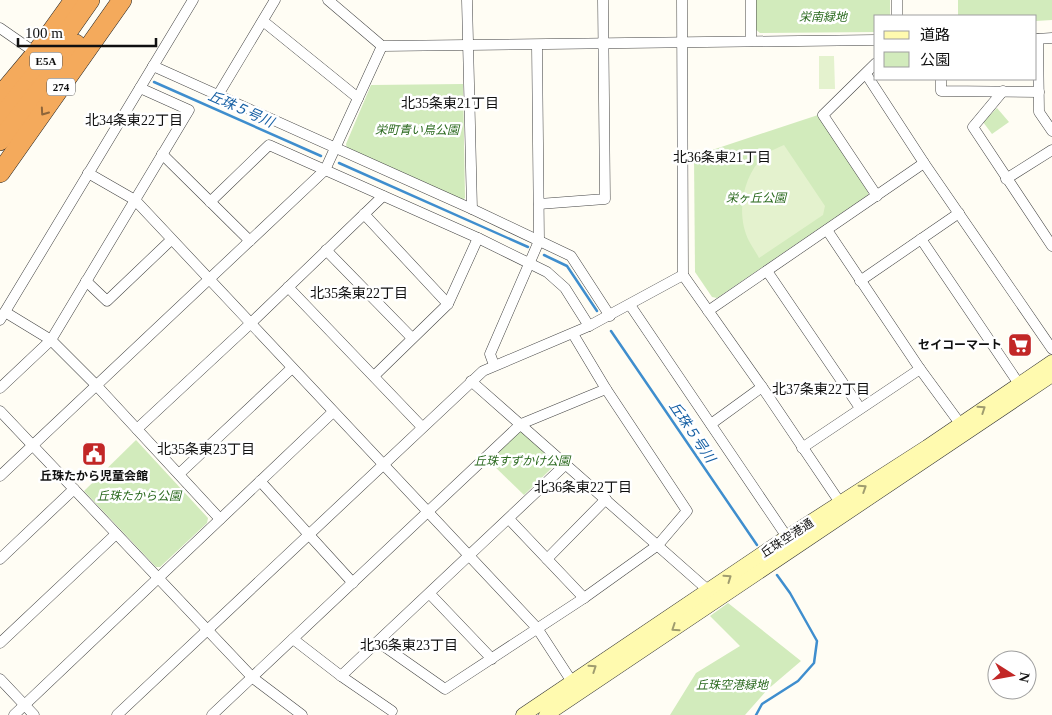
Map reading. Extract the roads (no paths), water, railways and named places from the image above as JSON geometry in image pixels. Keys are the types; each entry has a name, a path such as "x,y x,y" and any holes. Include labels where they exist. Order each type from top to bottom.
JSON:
{"highway":[{"path":"0,96 36,53 74,0"},
{"name":"E5A","path":"0,119 52,54 90,0"},
{"name":"E5A","path":"0,140 63,62 108,0"},
{"name":"274","path":"0,173 122,0"}],"main road":[{"name":"丘珠空港通","path":"964,428 1019,384 1052,362"},
{"name":"丘珠空港通","path":"523,715 576,687 964,428 1052,375"},
{"name":"丘珠空港通","path":"546,715 576,687 709,591 787,537 844,508"}],"street":[{"path":"193,0 2,316 51,340 220,519"},
{"path":"218,95 275,0"},
{"path":"467,0 472,210"},
{"path":"539,204 605,199 603,0"},
{"path":"682,0 683,275 844,508"},
{"path":"751,0 752,41"},
{"path":"897,0 897,15"},
{"path":"334,2 382,46 874,40"},
{"path":"262,21 358,98"},
{"path":"0,28 36,53"},
{"path":"1052,38 1037,39 1039,112 1052,132"},
{"path":"494,365 490,354 539,241 537,45"},
{"path":"0,476 325,170 382,46"},
{"path":"874,65 823,115 877,196"},
{"path":"153,66 571,256 610,316"},
{"path":"866,74 924,163 1052,349"},
{"path":"940,80 941,91 1038,92"},
{"path":"0,388 51,340 189,110 140,88"},
{"path":"1003,91 973,128 1052,246"},
{"path":"210,202 270,145 478,238 547,272 565,288 589,326"},
{"path":"1006,179 1052,150"},
{"path":"162,154 250,241"},
{"path":"708,311 924,163"},
{"path":"88,173 135,200 537,628 576,687"},
{"path":"137,429 383,196"},
{"path":"860,281 959,213"},
{"path":"364,214 448,304"},
{"path":"827,230 920,369 964,428"},
{"path":"374,376 448,304 478,238"},
{"path":"921,239 1019,384"},
{"path":"86,281 107,301 171,240"},
{"path":"326,250 412,338"},
{"path":"767,271 860,408"},
{"path":"117,715 483,370 573,334 610,316 683,275"},
{"path":"288,287 422,427"},
{"path":"630,305 787,537"},
{"path":"378,642 445,689 584,598 658,545 687,511 573,334"},
{"path":"179,474 292,368"},
{"path":"802,448 920,369"},
{"path":"471,381 709,591"},
{"path":"711,424 762,387"},
{"path":"212,715 521,424 606,388"},
{"path":"0,411 253,678 302,715"},
{"path":"14,715 333,412"},
{"path":"341,676 566,464"},
{"path":"260,481 353,583"},
{"path":"0,559 74,489"},
{"path":"547,559 606,499"},
{"path":"508,518 584,598"},
{"path":"0,643 116,534"},
{"path":"430,594 492,659"},
{"path":"293,639 393,714"},
{"path":"0,679 34,715"}],"waterway":[{"name":"丘珠５号川","path":"154,82 321,156"},
{"name":"丘珠５号川","path":"339,163 528,247"},
{"name":"丘珠５号川","path":"544,255 567,266 597,311"},
{"name":"丘珠５号川","path":"611,331 757,545"},
{"name":"丘珠５号川","path":"756,715 762,704 798,681 814,663 817,641 790,593 777,575"}],"place":[{"name":"セイコーマート","path":"1020,345"},
{"name":"丘珠たから児童会館","path":"94,454"}],"district":[{"name":"北35条東21丁目","path":"450,103"},
{"name":"北34条東22丁目","path":"134,120"},
{"name":"北36条東21丁目","path":"722,157"},
{"name":"北35条東22丁目","path":"359,293"},
{"name":"北37条東22丁目","path":"821,389"},
{"name":"北35条東23丁目","path":"206,449"},
{"name":"北36条東22丁目","path":"583,487"},
{"name":"北36条東23丁目","path":"409,645"}],"park label":[{"name":"栄南緑地","path":"823,17"},
{"name":"栄町青い鳥公園","path":"417,130"},
{"name":"栄ヶ丘公園","path":"756,198"},
{"name":"丘珠すずかけ公園","path":"522,461"},
{"name":"丘珠たから公園","path":"139,496"},
{"name":"丘珠空港緑地","path":"732,685"}]}
